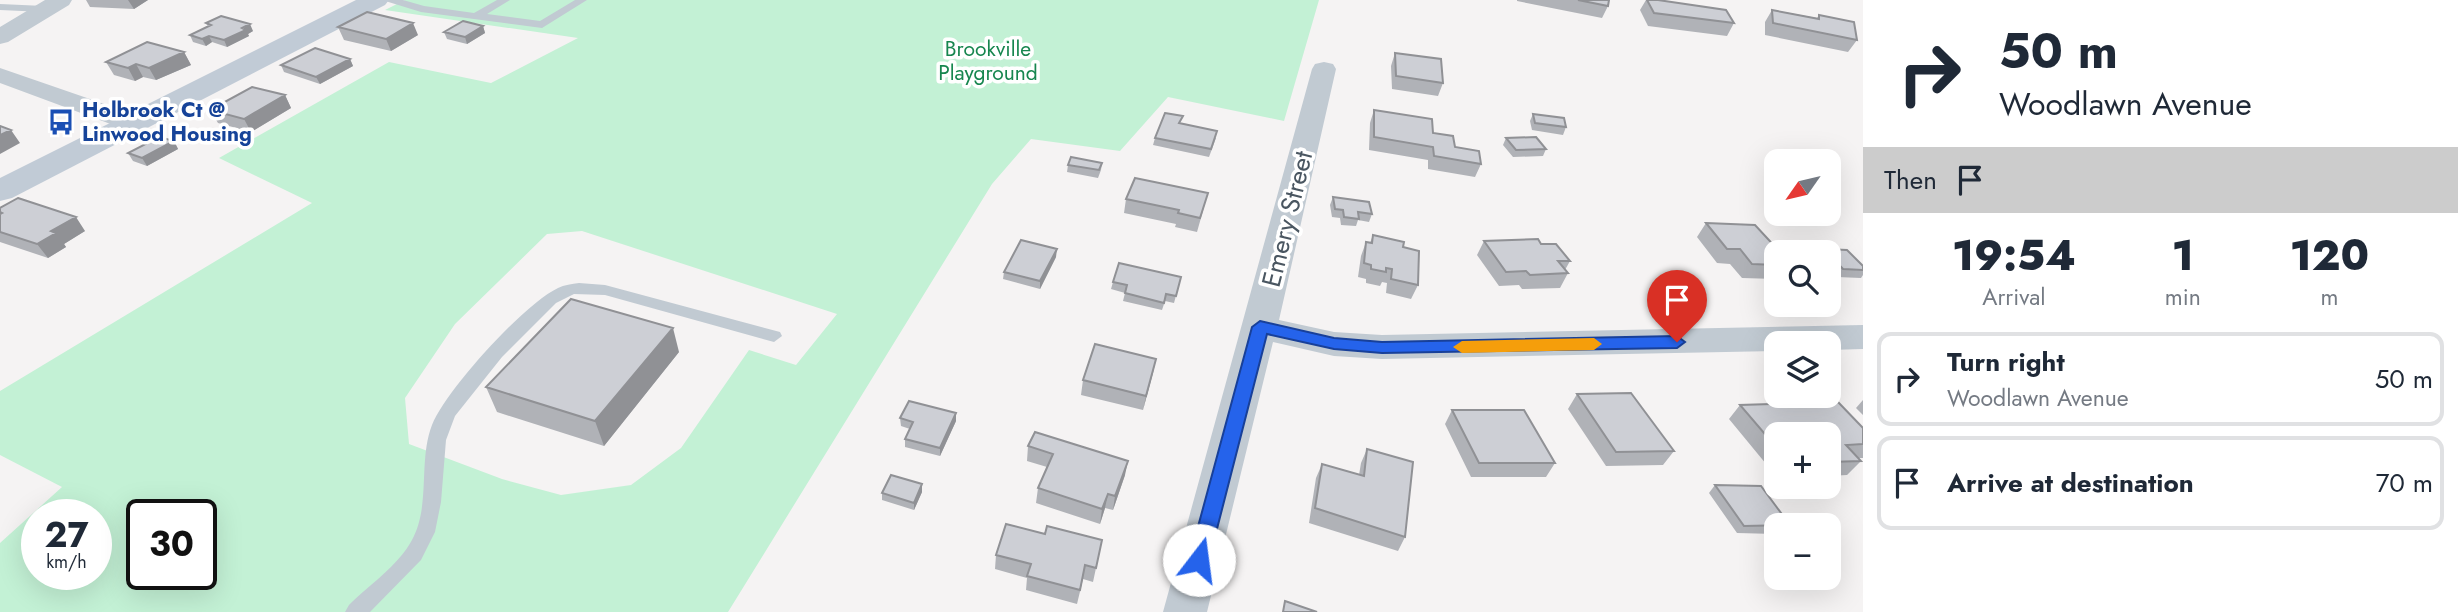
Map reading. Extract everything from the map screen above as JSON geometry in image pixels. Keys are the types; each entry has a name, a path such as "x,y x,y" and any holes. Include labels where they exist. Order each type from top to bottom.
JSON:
{"main road":[{"path":"0,191 376,0"}],"street":[{"path":"0,37 53,5"},
{"name":"Emery Street","path":"1185,612 1324,69"},
{"path":"0,75 133,123"},
{"path":"1260,327 1334,344 1382,347 1863,337"}],"lane":[{"path":"387,0 418,6 421,9 542,25 582,0"},
{"path":"418,6 430,0"},
{"path":"476,16 505,0"},
{"path":"0,7 53,5"},
{"path":"356,612 418,548 429,522 437,445 447,411 461,391 545,303 562,292 582,288 605,290 774,335"}],"green space":[{"name":"Brookville Playground","path":"405,0 1319,0 1284,121 1168,97 1120,151 1031,139 992,184 728,612 0,612 0,543 21,524 21,590 112,590 112,499 49,499 62,487 0,455 0,391 312,203 219,158 389,62 491,83 578,38 385,10","holes":["582,231 837,314 796,365 749,350 681,448 631,485 561,495 502,479 409,444 405,398 455,324 547,234"]}],"building":[{"path":"1578,0 1609,0 1608,6"},
{"path":"1647,0 1726,10 1734,23 1654,13"},
{"path":"1772,10 1854,22 1857,40 1773,23"},
{"path":"367,12 413,23 386,39 338,27"},
{"path":"221,16 250,24 242,28 246,30 224,40 209,36 202,39 190,35 211,25 206,23"},
{"path":"463,21 483,26 465,37 444,32"},
{"path":"147,42 184,52 149,68 136,64 128,68 106,62"},
{"path":"315,48 350,59 316,77 281,65"},
{"path":"1395,53 1441,59 1443,83 1396,76"},
{"path":"252,87 285,95 244,119 210,110"},
{"path":"1374,110 1432,119 1433,133 1453,136 1455,147 1479,151 1481,164 1434,156 1433,147 1374,137"},
{"path":"1165,113 1183,116 1179,123 1217,131 1211,149 1155,138"},
{"path":"1533,114 1564,118 1566,127 1535,123"},
{"path":"0,126 11,130 0,135"},
{"path":"159,137 174,141 142,158 128,153"},
{"path":"1536,137 1546,149 1516,150 1506,138"},
{"path":"1071,157 1102,163 1099,170 1068,165"},
{"path":"1135,178 1208,193 1200,218 1178,213 1179,210 1126,199"},
{"path":"1333,197 1369,202 1372,214 1358,212 1359,219 1344,217 1343,210 1335,209"},
{"path":"18,198 76,217 51,231 56,233 37,244 0,232 0,208"},
{"path":"1706,223 1755,225 1769,240 1764,240 1764,264 1752,264 1740,249 1727,249"},
{"path":"1373,235 1404,242 1403,247 1419,251 1418,285 1391,279 1392,269 1386,268 1386,272 1371,269 1371,265 1364,263 1366,242 1372,243"},
{"path":"1538,239 1541,244 1556,244 1570,261 1558,261 1568,273 1530,275 1526,271 1506,272 1484,241"},
{"path":"1021,240 1057,249 1040,281 1004,272"},
{"path":"1841,250 1847,250 1863,266 1863,270 1843,269"},
{"path":"1119,263 1181,277 1176,296 1166,294 1164,303 1125,293 1127,285 1113,282"},
{"path":"571,299 673,328 595,421 486,387"},
{"path":"1095,344 1156,359 1146,396 1083,380"},
{"path":"1631,393 1674,451 1616,452 1577,394"},
{"path":"909,401 956,413 940,448 905,439 913,422 900,418"},
{"path":"1764,404 1764,408 1841,408 1841,405 1863,428 1863,444 1846,445 1861,461 1841,462 1841,422 1764,422 1764,433 1740,405"},
{"path":"1452,410 1524,410 1555,463 1479,463"},
{"path":"1035,432 1128,461 1115,496 1108,494 1102,509 1038,488 1053,454 1028,446"},
{"path":"1367,449 1413,462 1405,537 1315,508 1322,464 1364,476"},
{"path":"891,475 922,484 914,503 882,493"},
{"path":"1715,485 1761,486 1764,499 1771,499 1781,513 1764,513 1764,526 1744,526"},
{"path":"1006,524 1045,534 1047,526 1102,540 1096,568 1085,565 1080,590 1027,576 1031,564 996,555"},
{"path":"1285,601 1317,612 1283,612"}],"slow traffic":[{"path":"1462,347 1594,344"}],"place":[{"name":"Holbrook Ct @ Linwood Housing","path":"61,122"}],"route":[{"path":"1199,560 1260,327 1334,344 1382,347 1677,342"}]}
